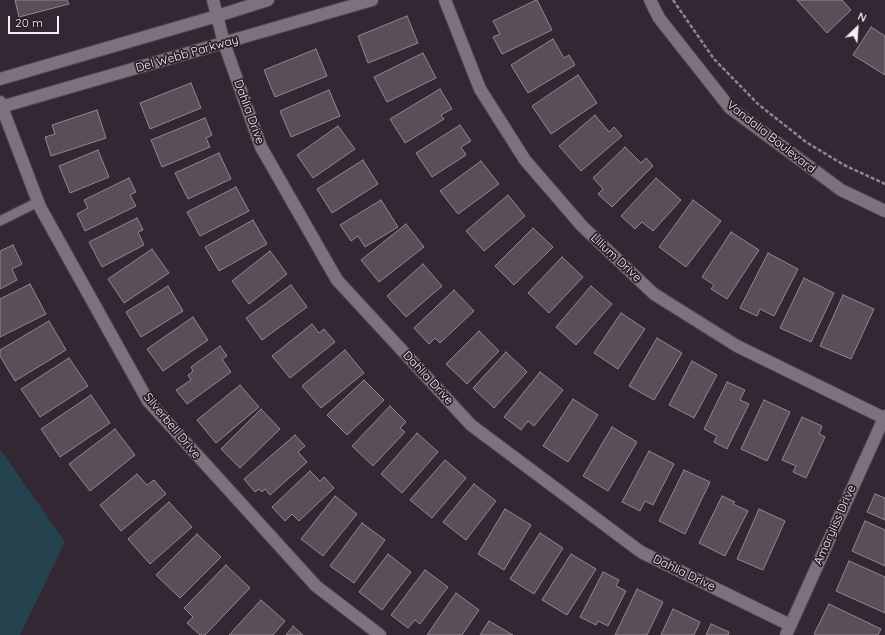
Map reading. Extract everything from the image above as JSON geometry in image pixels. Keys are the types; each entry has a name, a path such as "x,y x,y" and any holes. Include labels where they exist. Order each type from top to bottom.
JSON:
{"street":[{"name":"Dahlia Drive","path":"212,0 224,43 261,147 337,280 471,425 641,552 788,630"},
{"path":"0,78 268,0"},
{"name":"Del Webb Parkway","path":"1,105 372,0"},
{"name":"Lilium Drive","path":"445,0 480,89 525,160 582,226 654,294 737,346 884,417"},
{"name":"Vandalia Boulevard","path":"650,0 659,18 730,108 841,190 885,211"},
{"name":"Silverbell Drive","path":"1,105 38,202 148,401 316,586 380,635"},
{"name":"Amaryliss Drive","path":"788,630 884,417"}],"lane":[{"path":"0,221 38,202"}],"path":[{"path":"673,0 714,59 758,104 806,142 844,165 885,184"}],"water":[{"path":"0,449 65,542 20,635 0,635"}],"building":[{"path":"15,0 67,0 69,4 19,17"},
{"path":"536,0 552,30 502,54 493,37 500,34 493,21"},
{"path":"797,0 842,0 851,10 827,33"},
{"path":"407,16 418,43 368,63 358,36"},
{"path":"871,27 885,36 885,75 853,55"},
{"path":"553,39 564,58 569,55 575,65 528,93 511,65"},
{"path":"316,49 327,76 275,97 264,70"},
{"path":"423,53 436,78 387,102 374,77"},
{"path":"578,75 597,103 551,134 532,106"},
{"path":"191,83 201,108 150,129 140,103"},
{"path":"440,89 452,109 441,115 444,119 405,143 390,119"},
{"path":"329,90 340,116 291,137 280,111"},
{"path":"97,110 106,138 51,156 45,137 55,134 52,125"},
{"path":"595,115 609,132 614,127 622,136 581,171 559,146"},
{"path":"205,118 212,135 206,138 210,147 162,167 151,140"},
{"path":"460,125 471,141 461,147 466,155 432,177 416,153"},
{"path":"338,126 355,149 313,178 297,155"},
{"path":"625,147 641,163 646,158 653,166 612,207 598,194 603,189 593,178"},
{"path":"98,150 109,177 70,193 59,166"},
{"path":"219,153 231,179 188,199 175,173"},
{"path":"363,160 378,184 332,213 317,189"},
{"path":"481,161 499,184 458,214 440,191"},
{"path":"129,178 136,192 130,195 136,206 85,231 77,214 88,208 84,200"},
{"path":"656,178 681,200 653,231 642,222 635,229 621,216"},
{"path":"236,187 249,211 200,236 187,212"},
{"path":"508,195 525,216 484,251 466,231"},
{"path":"381,200 398,227 365,247 358,236 351,241 340,225"},
{"path":"693,200 721,221 686,267 659,247"},
{"path":"137,218 143,230 138,232 144,245 102,267 89,242"},
{"path":"253,220 267,244 219,271 205,247"},
{"path":"406,224 424,247 379,282 361,260"},
{"path":"533,228 553,247 514,285 495,266"},
{"path":"731,232 759,250 727,299 711,289 714,285 702,277"},
{"path":"13,245 22,264 12,269 17,280 0,289 0,251"},
{"path":"152,249 169,273 124,303 108,279"},
{"path":"270,251 287,274 249,304 232,281"},
{"path":"768,253 798,269 774,316 760,309 757,316 740,308"},
{"path":"562,257 583,277 549,313 528,293"},
{"path":"423,264 442,286 406,317 387,296"},
{"path":"804,278 834,293 811,342 780,328"},
{"path":"30,284 46,314 0,337 0,299"},
{"path":"291,285 307,307 262,340 246,318"},
{"path":"168,286 183,311 141,337 126,312"},
{"path":"591,286 612,304 576,345 556,327"},
{"path":"454,290 474,311 440,343 435,338 429,344 414,328"},
{"path":"843,295 874,309 851,359 820,346"},
{"path":"621,313 645,329 618,369 594,353"},
{"path":"193,317 208,340 163,371 147,349"},
{"path":"49,321 66,350 15,381 0,356 0,350"},
{"path":"312,324 319,333 324,329 335,342 290,378 272,356"},
{"path":"479,331 499,351 467,384 446,364"},
{"path":"657,338 682,353 654,400 629,386"},
{"path":"220,346 227,356 222,359 231,372 187,404 176,390 191,380 188,375 193,371 191,367"},
{"path":"345,350 364,373 321,408 302,386"},
{"path":"506,352 527,372 494,408 473,388"},
{"path":"69,358 88,386 40,417 21,389"},
{"path":"692,361 717,375 694,418 669,405"},
{"path":"540,372 563,390 534,426 528,421 521,430 504,417"},
{"path":"364,380 384,400 347,435 327,415"},
{"path":"727,382 745,390 740,400 749,404 727,449 714,442 717,436 704,429"},
{"path":"240,385 259,407 216,443 197,420"},
{"path":"91,395 110,423 60,457 41,429"},
{"path":"573,399 598,415 568,462 543,446"},
{"path":"764,400 790,412 767,461 741,449"},
{"path":"390,406 406,422 400,428 405,432 373,466 352,446"},
{"path":"261,409 280,429 240,468 221,449"},
{"path":"802,417 822,426 819,434 825,437 806,478 793,472 796,466 782,460"},
{"path":"612,427 637,442 608,491 583,476"},
{"path":"115,429 135,455 90,491 69,464"},
{"path":"417,433 438,452 402,493 381,474"},
{"path":"295,435 305,446 298,452 307,462 270,495 265,489 262,492 259,489 255,492 244,479"},
{"path":"649,451 674,464 653,505 645,501 640,511 622,502"},
{"path":"445,460 466,478 432,518 410,500"},
{"path":"684,470 710,482 685,534 659,521"},
{"path":"310,471 320,481 324,477 334,488 299,521 292,514 285,521 272,507"},
{"path":"137,474 147,485 154,480 166,494 121,531 100,505"},
{"path":"474,484 496,501 466,540 443,522"},
{"path":"875,494 885,498 885,520 867,512"},
{"path":"335,496 357,514 323,556 301,539"},
{"path":"722,496 735,502 733,504 748,511 725,556 699,543"},
{"path":"169,502 192,527 150,564 128,539"},
{"path":"505,509 531,525 504,570 478,554"},
{"path":"759,509 785,521 763,570 737,559"},
{"path":"865,521 885,530 885,566 852,551"},
{"path":"362,523 385,540 354,583 330,566"},
{"path":"540,533 563,548 534,594 510,579"},
{"path":"197,534 221,557 180,598 156,575"},
{"path":"388,554 411,572 382,610 359,592"},
{"path":"571,554 596,569 567,615 542,600"},
{"path":"849,561 885,577 885,613 836,591"},
{"path":"226,565 250,588 205,635 200,635 187,623 193,617 184,608"},
{"path":"425,570 448,587 420,624 415,620 408,628 391,615"},
{"path":"603,572 619,580 616,586 626,591 608,626 598,621 596,625 580,617"},
{"path":"637,589 663,602 647,635 615,635"},
{"path":"456,593 479,610 462,635 427,635"},
{"path":"261,600 285,621 273,635 229,635"},
{"path":"829,604 881,629 878,635 814,634"},
{"path":"673,609 700,622 694,635 661,635"},
{"path":"489,621 513,635 480,635"},
{"path":"711,624 729,632 728,635 706,635"},
{"path":"293,626 303,635 286,635"}]}
